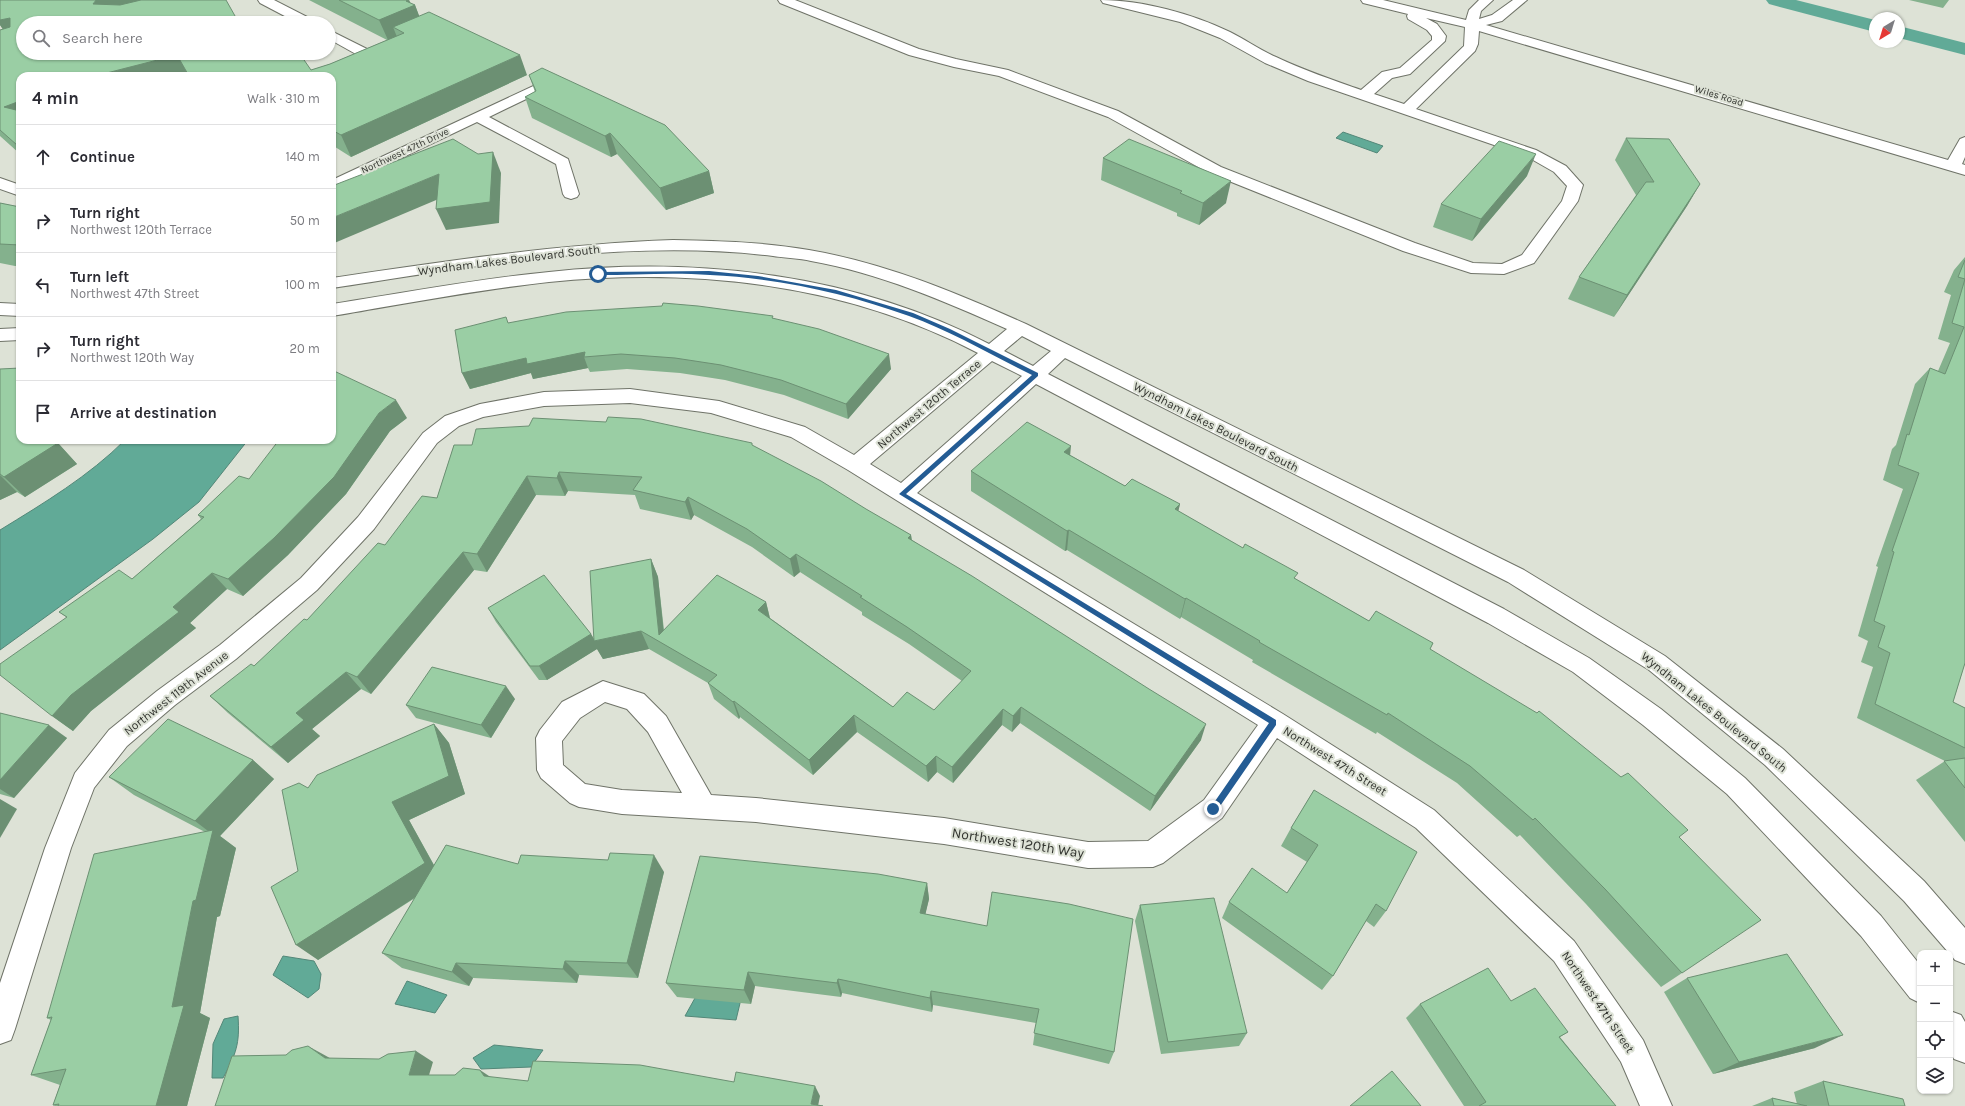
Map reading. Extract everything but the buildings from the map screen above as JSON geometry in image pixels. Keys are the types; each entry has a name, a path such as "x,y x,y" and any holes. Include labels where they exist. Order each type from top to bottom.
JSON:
{"street":[{"path":"264,0 295,16"},
{"path":"784,0 914,52 954,63 1003,73 1113,114 1215,170 1409,247 1471,268 1504,269 1528,259 1570,201 1575,185 1560,169 1531,153 1364,96 1285,66 1225,35 1185,19 1107,0"},
{"name":"Wiles Road","path":"1367,0 1402,5 1959,168"},
{"path":"1382,102 1407,90 1470,48 1473,43 1472,25 1475,11 1487,0"},
{"path":"1472,25 1497,18 1521,0"},
{"path":"1364,96 1387,75 1405,70 1435,46 1438,41 1439,36 1432,27 1402,5"},
{"path":"336,38 368,55"},
{"path":"348,62 382,49"},
{"path":"1405,70 1403,81 1407,90 1406,110"},
{"name":"Northwest 47th Drive","path":"336,184 542,86"},
{"path":"478,117 563,162 571,194"},
{"path":"1959,168 1964,146"},
{"path":"1,184 16,190"},
{"name":"Wyndham Lakes Boulevard South","path":"336,282 565,251 629,246 723,246 813,256 878,273 952,297 1020,328 1516,576 1657,662 1774,757 1914,891 1965,950"},
{"name":"Wyndham Lakes Boulevard South","path":"336,309 550,278 646,272 709,273 758,278 836,292 911,314 948,330 1036,375 1496,616 1581,666 1652,717 1736,786 1871,926 1918,986"},
{"path":"0,309 16,310"},
{"name":"Northwest 120th Terrace","path":"856,465 1020,328"},
{"path":"0,335 16,334"},
{"path":"902,494 1063,350"},
{"name":"Northwest 47th Street","path":"452,421 480,411 544,399 630,396 712,406 798,432 856,465 1274,722 1425,819 1564,951 1632,1051 1656,1106"},
{"name":"Northwest 119th Avenue","path":"0,1029 58,848 84,781 118,738 166,698 228,652 309,584 366,523 430,438 452,421"},
{"name":"Northwest 120th Way","path":"704,807 657,724 635,700 603,691 571,710 549,738 550,770 579,795 622,802 704,807 756,810 944,831 1088,855 1153,854 1213,809 1274,722"}],"water":[{"path":"1343,132 1383,146 1377,153 1336,138"},
{"path":"121,444 245,444 199,502 153,539 0,650 0,530 81,477"},
{"path":"283,956 314,961 321,974 319,989 308,998 273,975"},
{"path":"407,981 447,995 435,1013 395,1004"},
{"path":"695,998 741,999 736,1020 685,1016"},
{"path":"238,1016 238,1042 234,1055 223,1078 212,1078 213,1044 224,1019"},
{"path":"494,1045 543,1050 531,1067 481,1069 473,1058"}],"waterway":[{"path":"1775,0 1869,24"},
{"path":"1905,34 1965,49"}],"route":[{"path":"598,274 646,272 709,273 758,278 836,292 911,314 948,330 1036,375 902,494 1274,722 1213,809"}]}
